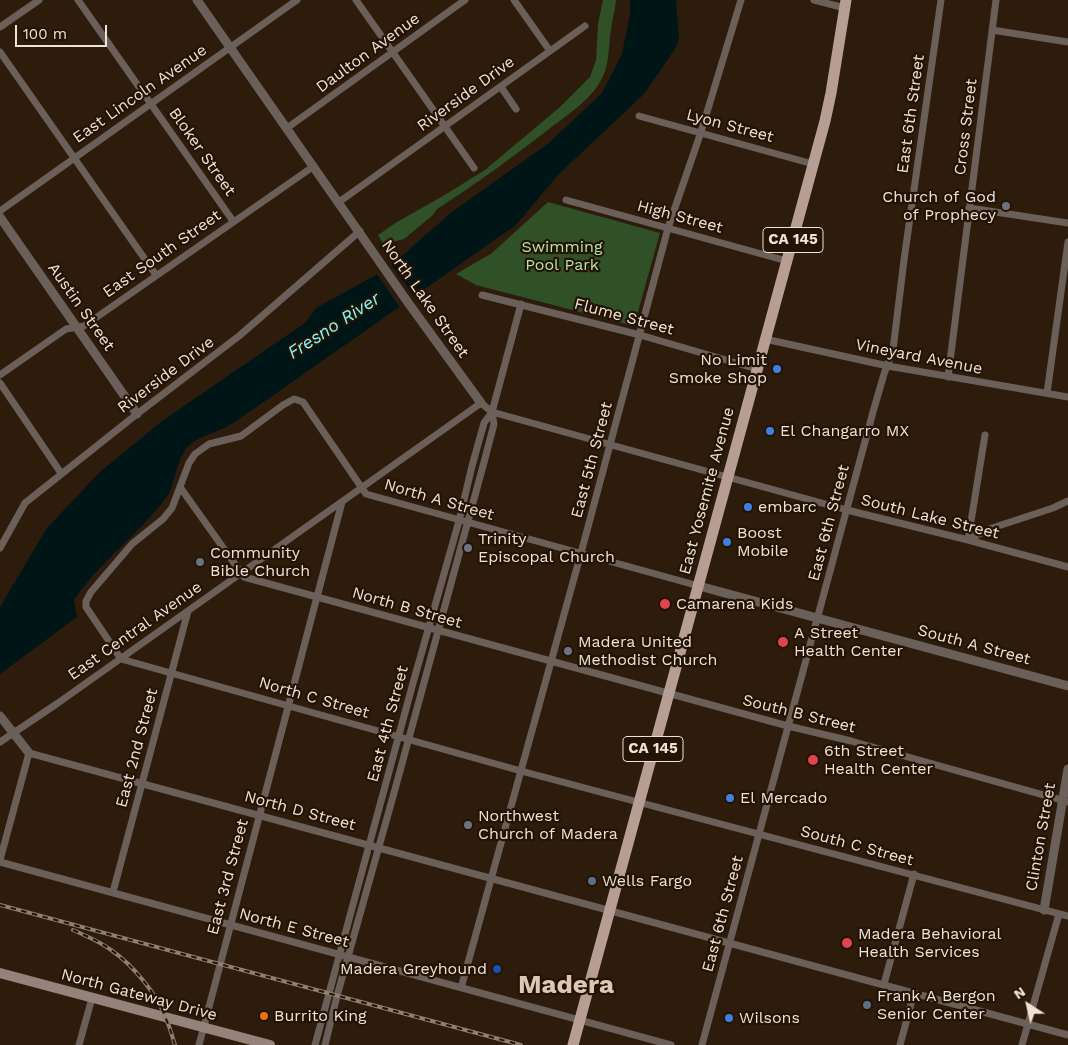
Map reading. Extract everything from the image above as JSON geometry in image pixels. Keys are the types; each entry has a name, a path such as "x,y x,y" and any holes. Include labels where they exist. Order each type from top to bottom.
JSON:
{"main road":[{"name":"East Yosemite Avenue","path":"574,1045 813,164 831,93 845,4"},
{"name":"North Gateway Drive","path":"0,974 270,1045"}],"street":[{"path":"0,27 39,0"},
{"name":"Bloker Street","path":"78,0 233,221"},
{"name":"North Lake Street","path":"197,0 481,404 492,412 728,478"},
{"name":"East Lincoln Avenue","path":"0,211 297,0"},
{"path":"356,0 474,168"},
{"name":"Daulton Avenue","path":"287,128 465,0"},
{"path":"514,0 550,51"},
{"name":"East 5th Street","path":"461,988 668,228 701,132 741,0"},
{"path":"814,0 845,4"},
{"name":"East 6th Street","path":"702,1045 884,374 893,350 941,0"},
{"name":"Cross Street","path":"948,377 996,0"},
{"name":"Riverside Drive","path":"339,202 585,26"},
{"path":"992,30 1068,42"},
{"path":"0,52 156,275"},
{"path":"501,87 516,109"},
{"name":"Lyon Street","path":"638,116 813,164"},
{"name":"East South Street","path":"0,375 66,329 84,326 314,166"},
{"name":"High Street","path":"566,200 787,261"},
{"path":"970,208 1068,223"},
{"name":"Austin Street","path":"0,217 137,414"},
{"name":"Riverside Drive","path":"0,547 25,502 239,336 360,231"},
{"path":"1047,393 1068,242"},
{"name":"Flume Street","path":"482,295 640,335 757,369"},
{"name":"East 4th Street","path":"315,1045 428,628 459,521 484,423 492,412 521,304"},
{"name":"Vineyard Avenue","path":"765,339 888,366 1068,397"},
{"path":"0,383 61,473"},
{"name":"North A Street","path":"180,487 189,463 201,449 209,444 241,436 294,399 303,402 366,494 698,586"},
{"name":"East Central Avenue","path":"0,742 481,404"},
{"name":"East 4th Street","path":"325,1045 468,523 494,424 492,412"},
{"path":"968,540 985,435"},
{"name":"South Lake Street","path":"728,478 1068,567"},
{"path":"180,487 241,573"},
{"path":"120,659 89,614 86,601 91,592 132,544 164,519 172,508 180,487"},
{"path":"968,540 989,529 1053,508 1068,501"},
{"name":"East 3rd Street","path":"198,1045 342,502"},
{"name":"North B Street","path":"241,573 244,577 668,694"},
{"name":"South A Street","path":"698,586 1068,686"},
{"name":"East 2nd Street","path":"113,892 188,611"},
{"name":"North C Street","path":"120,659 408,740 639,802"},
{"name":"South B Street","path":"668,694 851,741 1065,801"},
{"path":"0,716 29,753 0,861"},
{"name":"North D Street","path":"29,753 1068,1035"},
{"name":"Clinton Street","path":"1044,910 1065,801 1068,769"},
{"name":"South C Street","path":"639,802 1068,916"},
{"name":"North E Street","path":"0,861 671,1045"},
{"path":"884,984 914,874"},
{"path":"1022,1045 1059,914"},
{"path":"900,1045 914,993"},
{"path":"79,1045 92,998"}],"green space":[{"path":"603,0 616,0 606,70 596,89 570,113 522,150 437,209 433,215 404,239 383,244 378,235 485,170 560,107 590,77 596,60 598,24"},
{"name":"Swimming Pool Park","path":"548,202 660,233 634,326 476,285 456,274 492,253"}],"water":[{"name":"Fresno River","path":"630,0 676,0 679,39 675,49 644,94 558,175 516,225 238,420 190,445 182,455 166,498 95,573 74,600 77,617 0,674 0,607 47,528 100,472 162,421 305,323 316,308 387,269 453,211 549,143 602,93 622,54 630,14"}],"pier":[{"path":"390,263 416,299 401,309 376,273"}],"railway":[{"path":"0,905 521,1045"},
{"path":"73,930 106,947 136,972 157,1000 169,1025 175,1045"}],"place":[{"name":"Church of God of Prophecy","path":"1006,206"},
{"name":"No Limit Smoke Shop","path":"777,369"},
{"name":"El Changarro MX","path":"770,431"},
{"name":"embarc","path":"748,507"},
{"name":"Boost Mobile","path":"727,542"},
{"name":"Trinity Episcopal Church","path":"468,548"},
{"name":"Community Bible Church","path":"200,562"},
{"name":"Camarena Kids","path":"665,604"},
{"name":"A Street Health Center","path":"783,642"},
{"name":"Madera United Methodist Church","path":"568,651"},
{"name":"6th Street Health Center","path":"813,760"},
{"name":"El Mercado","path":"730,798"},
{"name":"Northwest Church of Madera","path":"468,825"},
{"name":"Wells Fargo","path":"592,881"},
{"name":"Madera Behavioral Health Services","path":"847,943"},
{"name":"Madera Greyhound","path":"497,969"},
{"name":"Frank A Bergon Senior Center","path":"867,1005"},
{"name":"Burrito King","path":"264,1016"},
{"name":"Wilsons","path":"729,1018"}],"district":[{"name":"Madera","path":"566,985"}]}
